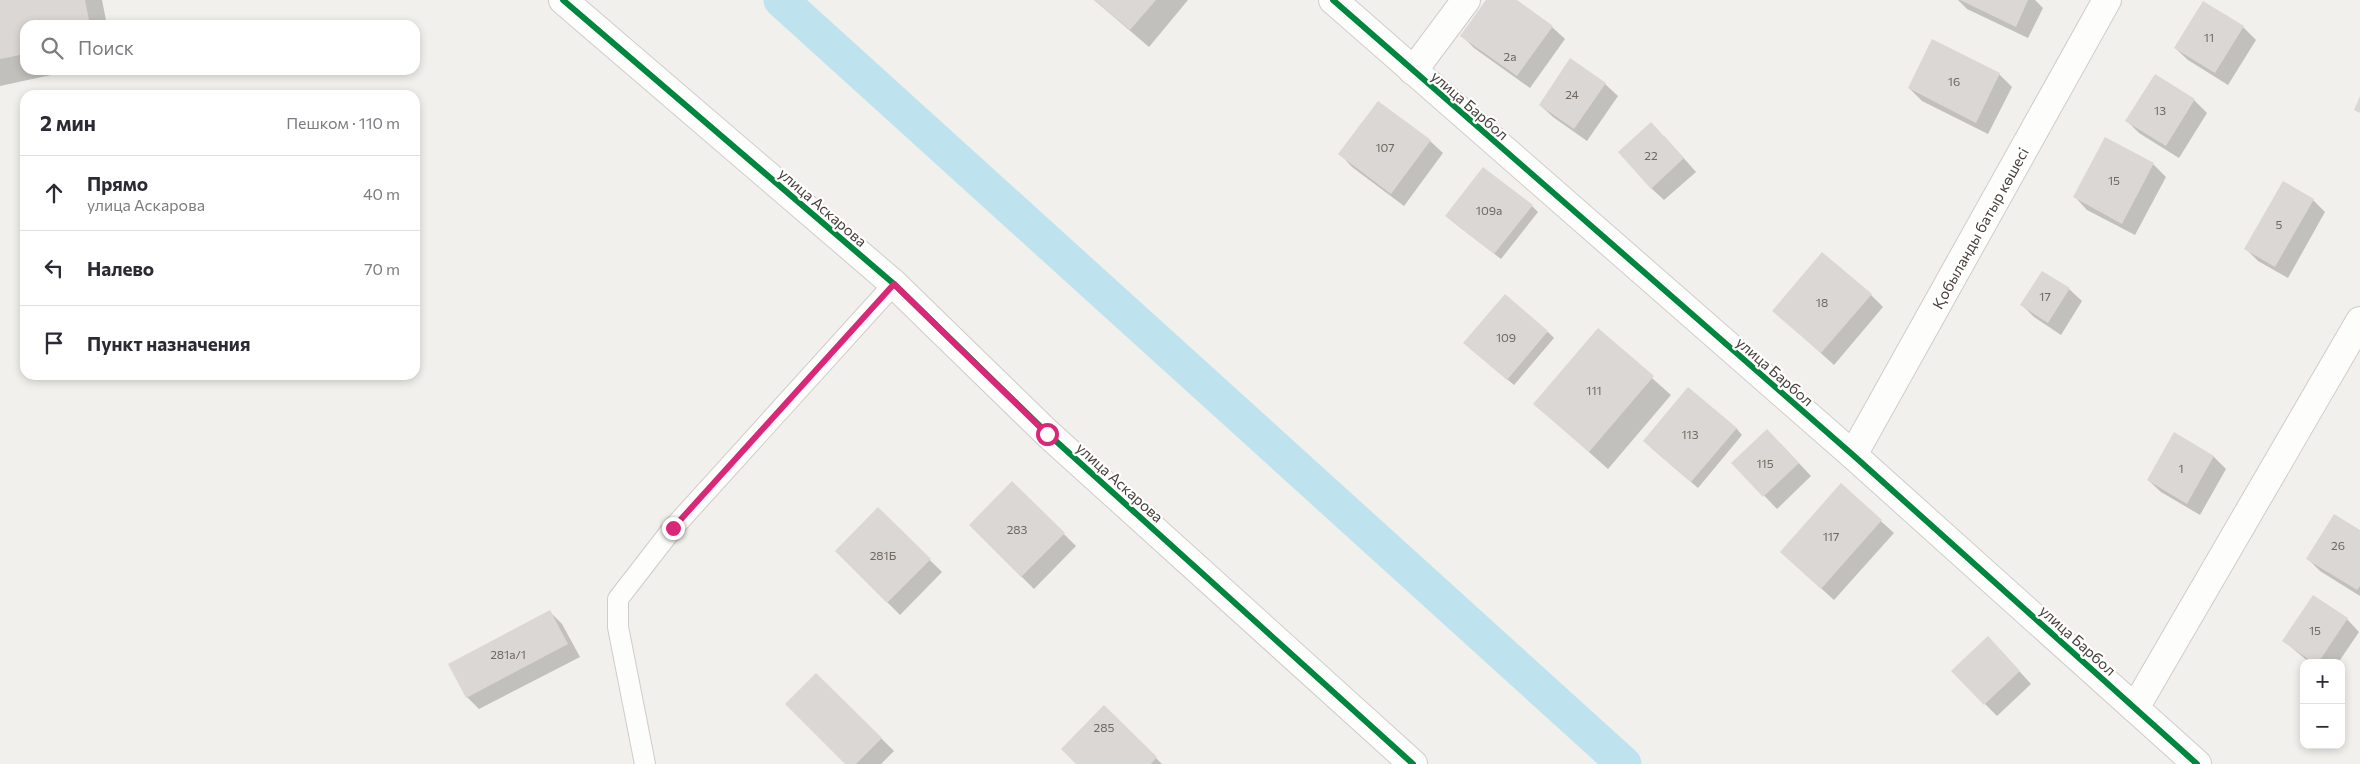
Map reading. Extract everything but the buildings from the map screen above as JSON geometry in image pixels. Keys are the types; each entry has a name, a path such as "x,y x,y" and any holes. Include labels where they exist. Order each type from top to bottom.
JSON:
{"street":[{"name":"улица Аскарова","path":"563,0 894,284 1047,434 1413,764"},
{"name":"улица Барбол","path":"1333,0 1853,455 2197,764"},
{"path":"1413,71 1466,0"},
{"name":"Қобыланды батыр көшесі","path":"1853,455 2107,0"},
{"path":"2135,708 2360,321"}],"lane":[{"path":"645,764 618,627 618,599 673,528 894,284"}],"waterway":[{"path":"781,0 1624,764"}],"cycle path":[{"path":"563,0 894,284 1047,433 1413,764"},
{"path":"1333,0 1853,455 2197,764"}],"route":[{"path":"673,528 894,284 1047,434"}]}
